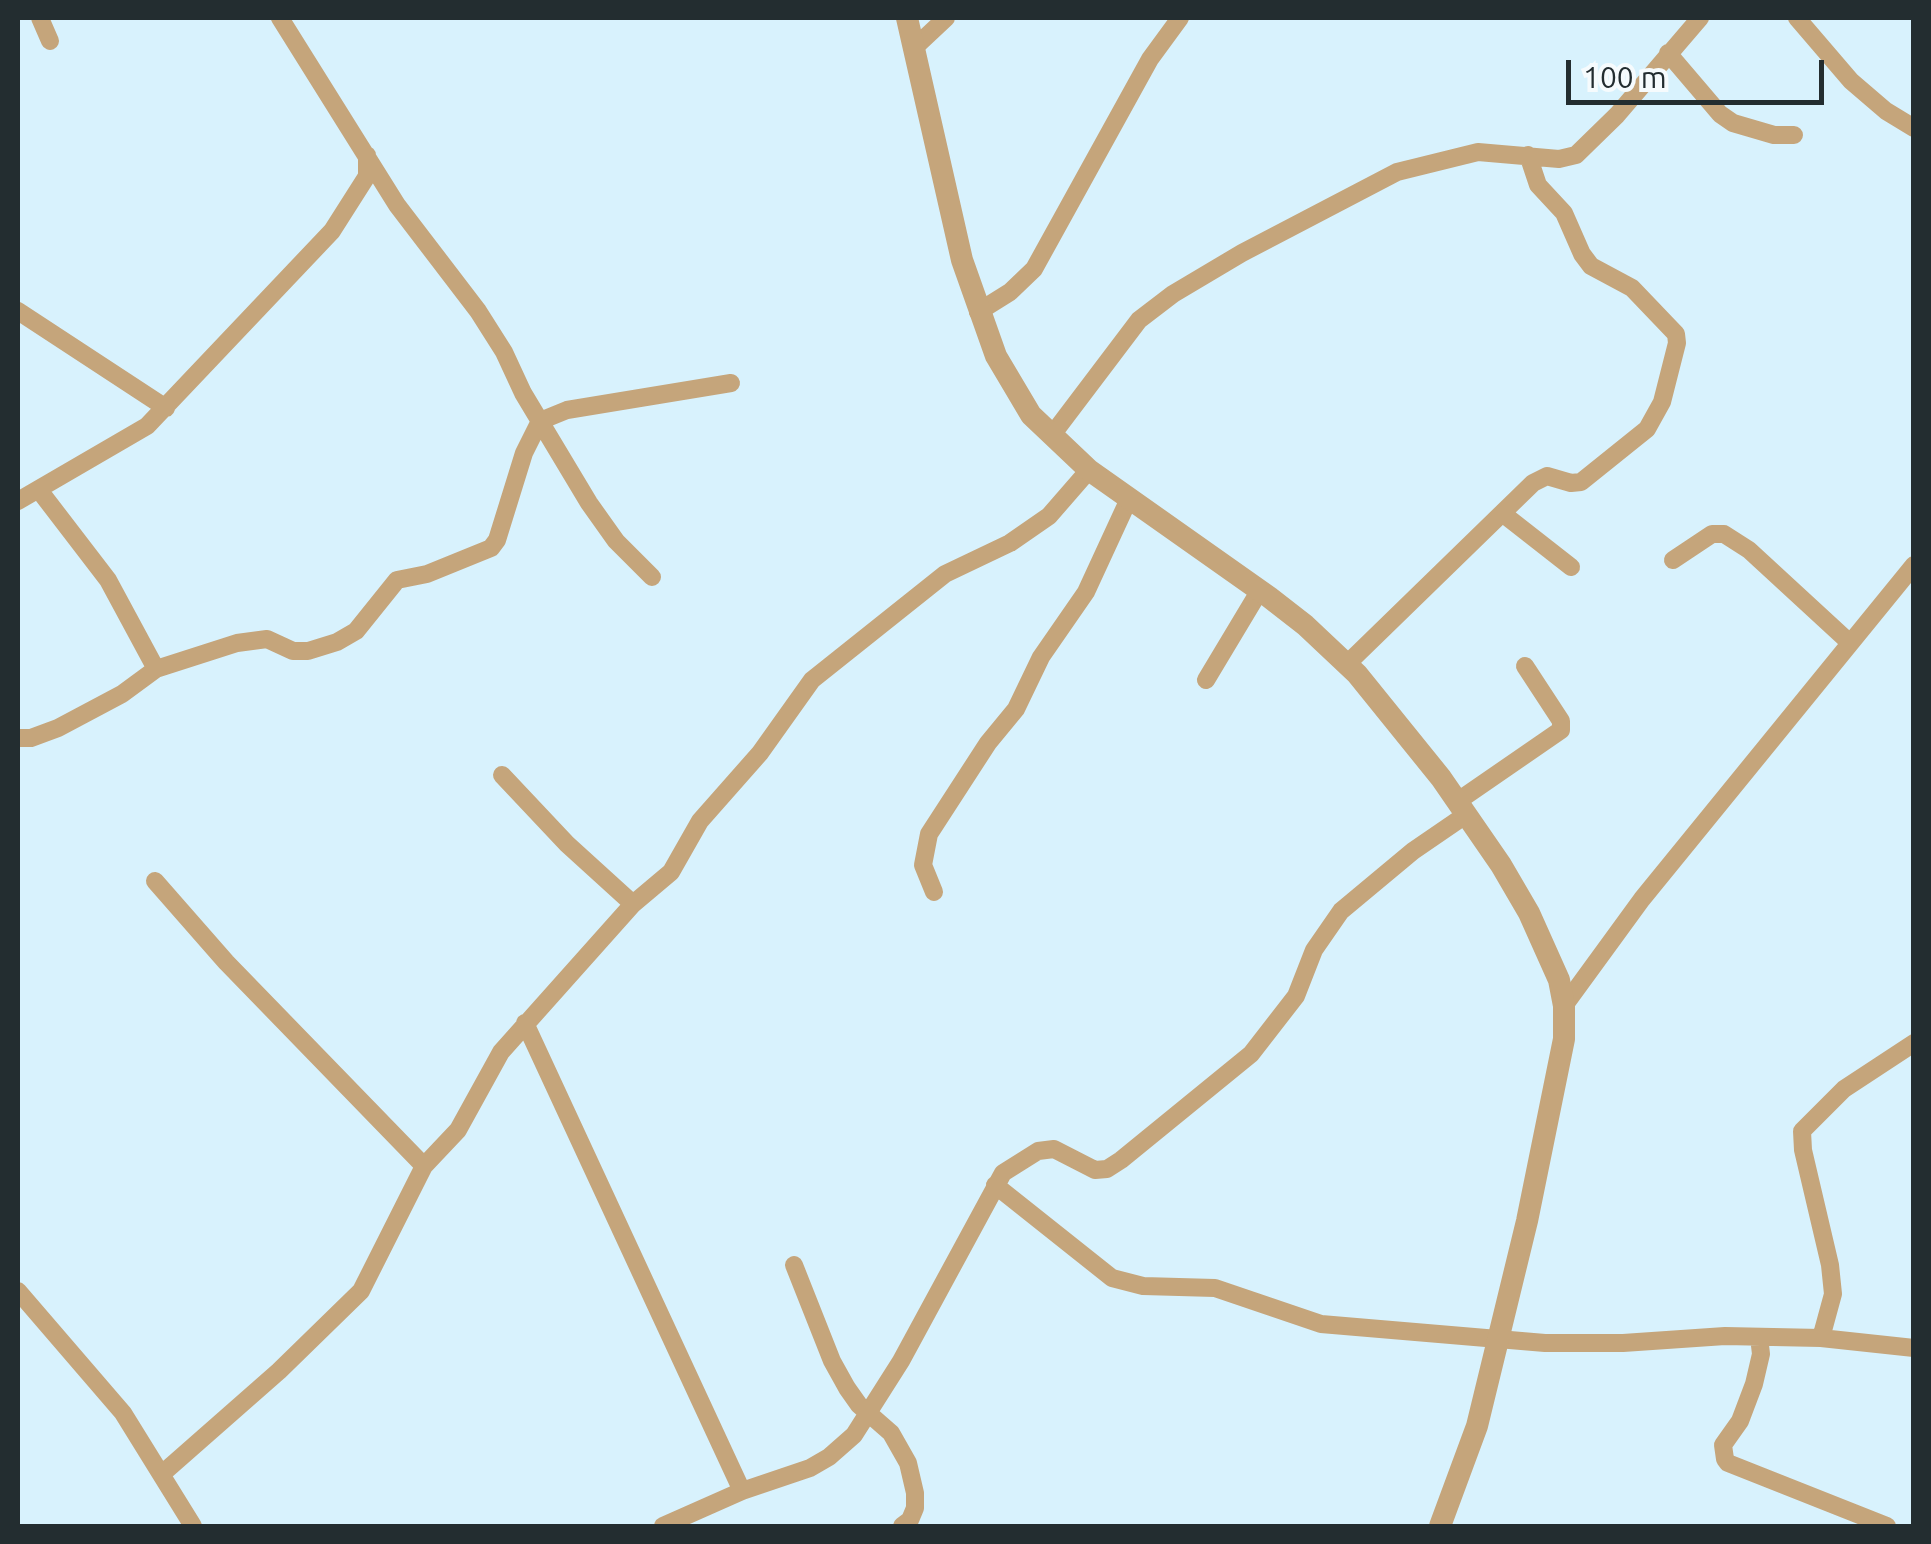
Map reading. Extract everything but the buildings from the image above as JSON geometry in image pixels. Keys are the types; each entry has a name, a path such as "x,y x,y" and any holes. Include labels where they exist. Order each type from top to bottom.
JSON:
{"street":[{"path":"40,18 50,41"},
{"path":"280,18 431,253 478,311 540,421 616,541 652,577"},
{"path":"907,18 962,260 978,312 996,356 1031,415 1128,501 1260,590 1347,664 1390,711 1463,808 1529,912 1559,980 1564,1006 1560,1068 1477,1426 1440,1526"},
{"path":"914,48 946,18"},
{"path":"978,312 1010,292 1034,268 1150,59 1180,18"},
{"path":"1052,435 1139,320 1173,294 1397,172 1478,152 1559,159 1586,148 1700,18"},
{"path":"1797,18 1851,80 1886,111 1914,128"},
{"path":"1668,53 1733,124 1794,136"},
{"path":"18,501 147,426 166,408 332,231 366,176 367,155"},
{"path":"1347,664 1542,478 1581,482 1647,429 1662,402 1676,334 1632,288 1591,266 1564,213 1538,185 1528,155"},
{"path":"18,312 166,408"},
{"path":"18,738 58,728 122,694 156,669 256,640 308,652 337,642 356,630 396,580 427,574 490,548 497,540 524,454 540,421 568,410 731,383"},
{"path":"163,1473 279,1371 361,1291 424,1166 458,1130 502,1052 632,904 671,872 700,821 760,754 822,670 945,574 1010,543 1049,516 1089,470"},
{"path":"39,490 108,580 156,669"},
{"path":"934,892 923,865 929,834 988,743 1016,708 1041,657 1086,592 1128,501"},
{"path":"1502,514 1571,568"},
{"path":"1673,560 1712,534 1724,534 1749,550 1850,643"},
{"path":"1564,1006 1642,899 1850,643 1910,576"},
{"path":"1206,680 1260,590"},
{"path":"663,1526 700,1519 742,1491 810,1468 854,1434 901,1361 1009,1168 1038,1151 1054,1148 1095,1170 1107,1169 1252,1054 1296,996 1314,950 1341,911 1561,730 1561,721 1524,666"},
{"path":"502,775 567,844 632,904"},
{"path":"156,881 226,962 424,1166"},
{"path":"525,1024 742,1491"},
{"path":"1820,1338 1831,1307 1832,1280 1802,1150 1802,1131 1844,1088 1914,1043"},
{"path":"996,1186 1112,1278 1143,1286 1230,1292 1321,1324 1586,1344 1725,1336 1820,1338 1914,1348"},
{"path":"794,1266 832,1361 859,1406 891,1433 908,1463 915,1508 902,1526"},
{"path":"18,1291 100,1384 163,1473 193,1526"},
{"path":"1759,1337 1761,1354 1754,1384 1740,1421 1723,1446 1728,1463 1887,1526"}]}
